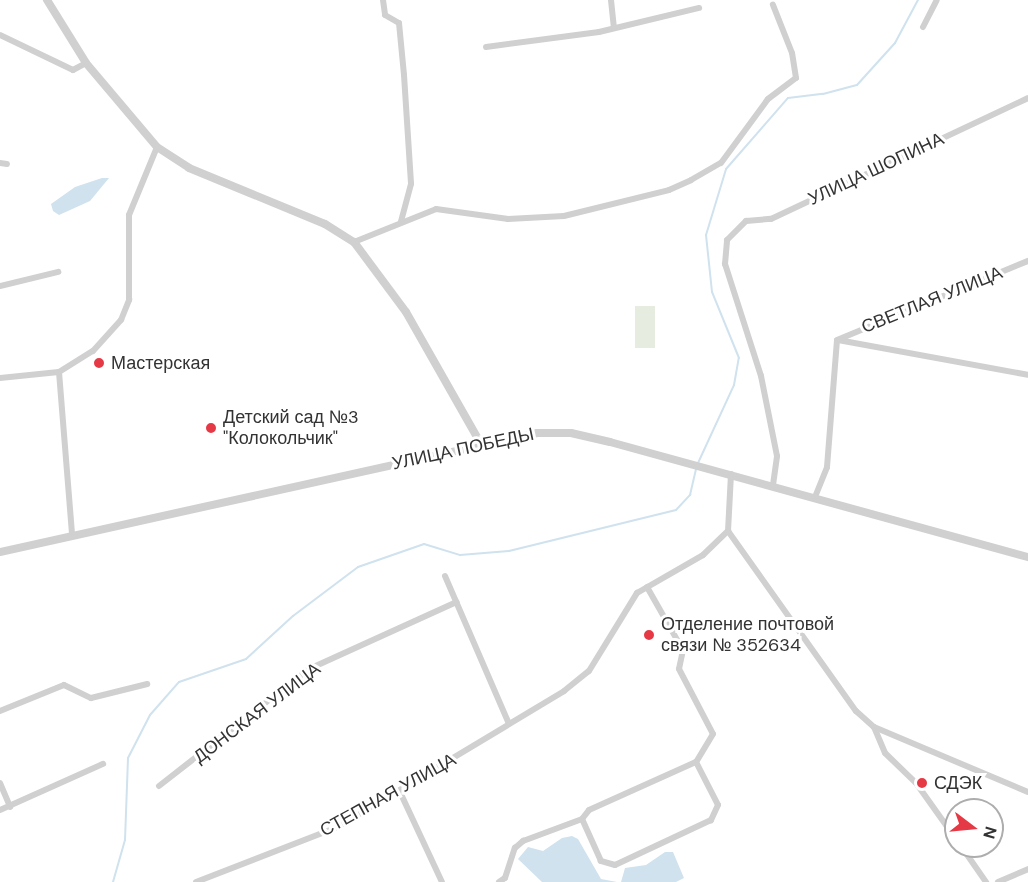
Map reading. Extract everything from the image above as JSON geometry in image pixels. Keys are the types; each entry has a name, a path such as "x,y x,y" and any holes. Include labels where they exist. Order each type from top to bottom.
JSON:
{"street":[{"path":"47,0 86,63 157,147 189,168 325,224 354,242 406,312 481,444"},
{"path":"382,0 385,15 399,23 404,75 411,183 401,222"},
{"path":"611,0 614,27"},
{"path":"923,27 937,0"},
{"path":"354,242 436,209 508,219 564,216 669,190 720,163 768,99 796,78 792,53 773,6"},
{"path":"486,47 614,27 699,8"},
{"path":"0,35 73,70 86,63"},
{"name":"УЛИЦА ШОПИНА","path":"773,485 777,456 761,376 725,264 727,240 746,221 771,219 1028,98"},
{"path":"0,378 59,372 93,351 121,320 129,300 129,214 157,147"},
{"name":"СВЕТЛАЯ УЛИЦА","path":"837,340 1028,261"},
{"path":"0,286 58,272"},
{"path":"815,497 827,467 837,340 1028,375"},
{"path":"59,372 72,535"},
{"name":"УЛИЦА ПОБЕДЫ","path":"0,552 481,444 537,433 571,433 731,473 1028,557"},
{"path":"731,473 728,531 834,684 874,727 885,753 916,783 944,822"},
{"name":"СТЕПНАЯ УЛИЦА","path":"196,882 338,827 400,792 564,691 589,671 638,593 703,555 728,531"},
{"path":"445,576 509,724"},
{"path":"499,882 505,878 515,848 523,841 582,819 589,810 696,762 712,734 679,669 683,650 647,587"},
{"name":"ДОНСКАЯ УЛИЦА","path":"159,786 309,669 457,602"},
{"path":"0,711 64,685 91,698 147,684"},
{"path":"874,727 1028,792"},
{"path":"582,819 601,861 615,865 711,820 718,805 696,762"},
{"path":"0,810 103,764"},
{"path":"0,783 10,807"},
{"path":"400,792 442,882"},
{"path":"969,858 986,882"},
{"path":"998,882 1028,869"}],"shaded area":[{"path":"635,306 655,306 655,348 635,348"}],"water":[{"path":"109,178 90,201 59,215 53,211 51,204 75,187"},
{"path":"572,836 578,839 601,879 617,882 542,882 518,859 528,847 543,851 562,838"},
{"path":"665,852 673,852 684,878 676,882 621,882 625,868 646,865"}],"waterway":[{"path":"698,463 734,385 739,358 712,292 706,235 726,169 788,98 823,94 857,85 895,43 918,0"},
{"path":"113,882 125,840 128,758 150,715 179,682 246,659 293,616 358,567 424,544 460,555 509,551 676,510 690,495 696,469"}],"place":[{"name":"Мастерская","path":"99,363"},
{"name":"Детский сад №3 \"Колокольчик\"","path":"211,428"},
{"name":"Отделение почтовой связи № 352634","path":"649,635"},
{"name":"СДЭК","path":"922,783"}]}
